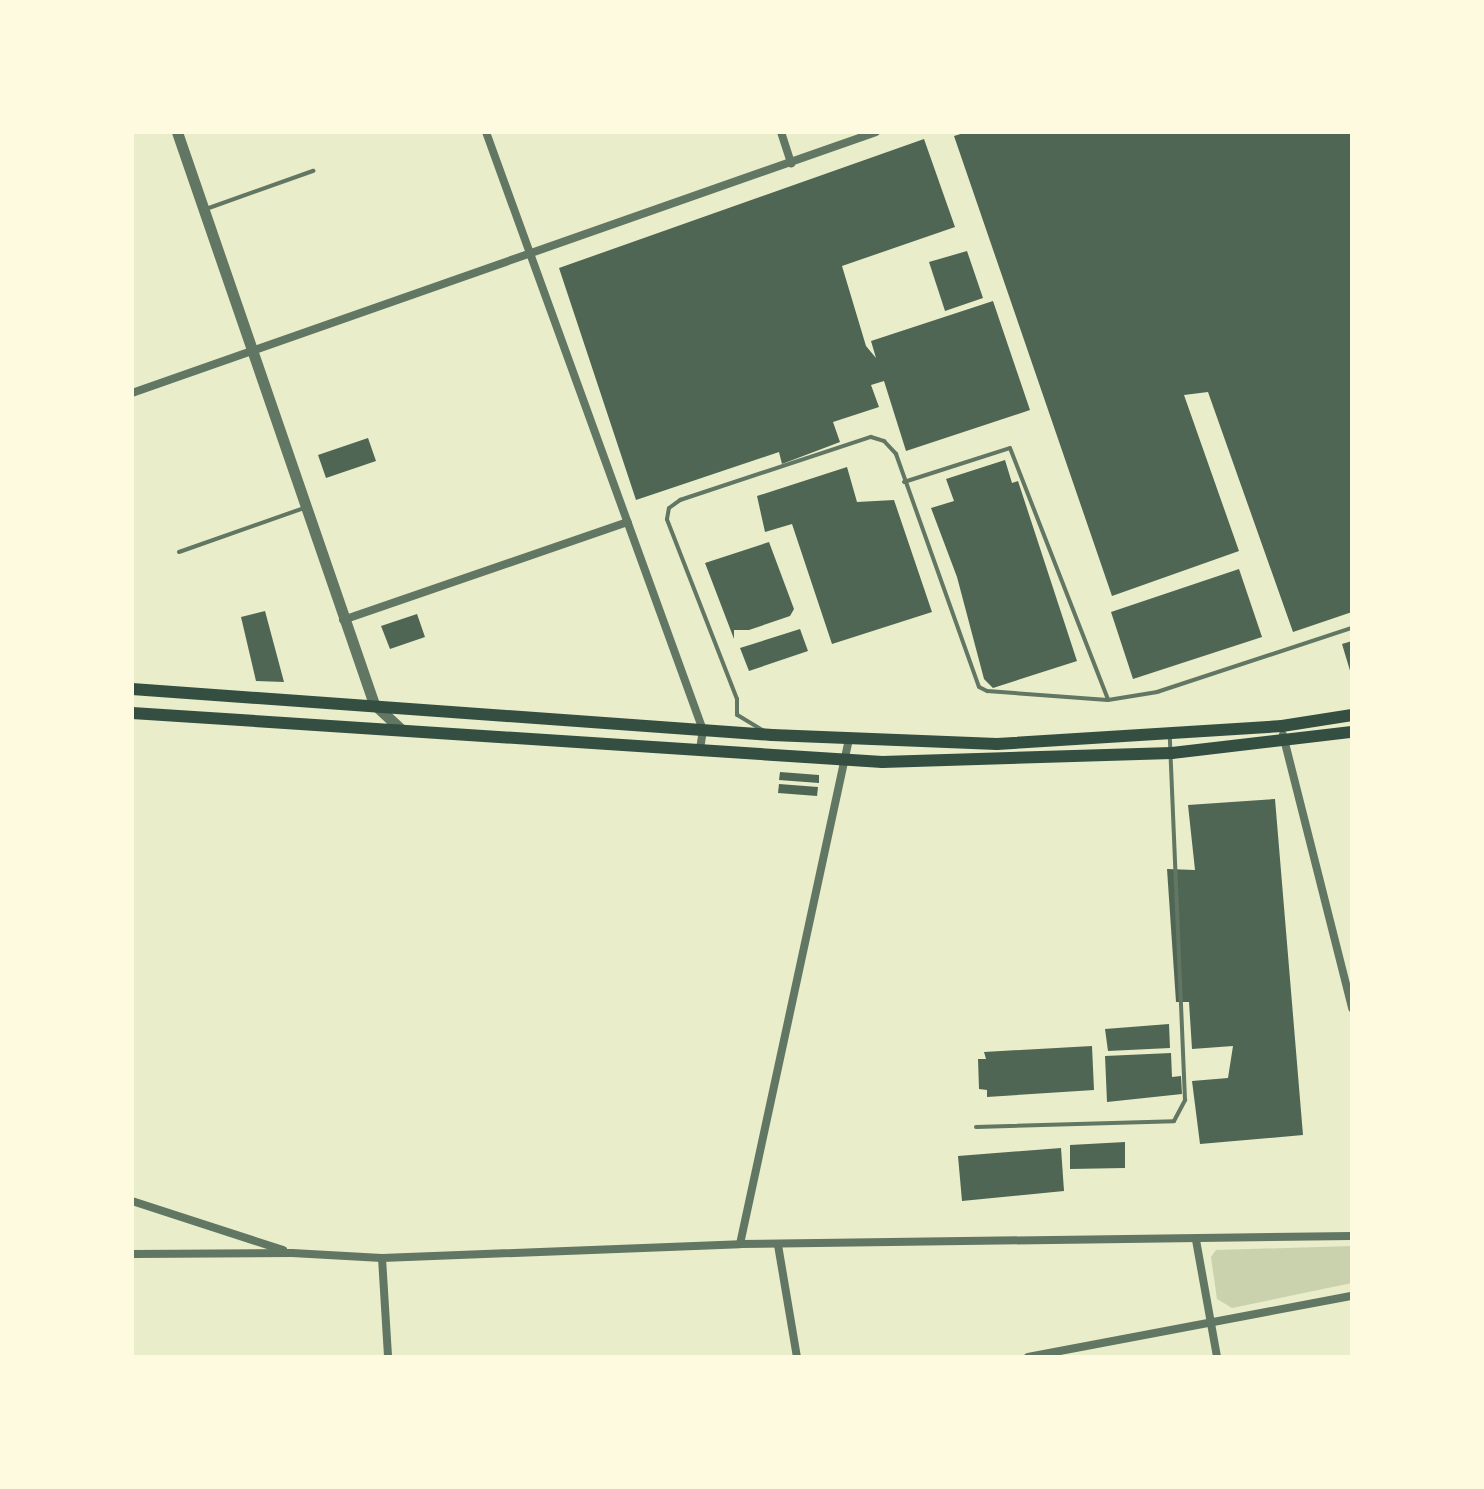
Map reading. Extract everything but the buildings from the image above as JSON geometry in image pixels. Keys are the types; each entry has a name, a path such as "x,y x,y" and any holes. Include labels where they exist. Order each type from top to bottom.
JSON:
{"main road":[{"path":"132,689 772,735 997,744 1282,726 1352,715"},
{"path":"132,713 846,760 1172,753 1284,743 1352,732"}],"street":[{"path":"177,132 249,351 374,704 402,730"},
{"path":"486,132 527,253 703,730 700,749"},
{"path":"781,132 791,163"},
{"path":"132,393 876,132"},
{"path":"343,620 628,522"},
{"path":"1282,726 1352,1008"},
{"path":"740,1244 849,739"},
{"path":"132,1201 292,1253"},
{"path":"132,1254 292,1253 382,1258 740,1244 1352,1236"},
{"path":"1196,1240 1217,1357"},
{"path":"778,1245 797,1357"},
{"path":"382,1258 388,1357"},
{"path":"1028,1357 1352,1296"}],"lane":[{"path":"202,210 313,171"},
{"path":"771,756 772,735 737,715 737,699 667,519 669,508 680,500 871,437 884,441 896,454 903,482 979,687 997,694 1108,700 1157,692 1352,628"},
{"path":"903,482 1010,448 1108,700"},
{"path":"179,552 304,508"},
{"path":"976,1127 1174,1121 1185,1100 1170,735"}],"green space":[{"path":"1352,1246 1352,1283 1232,1308 1217,1299 1211,1257 1216,1250"}]}
